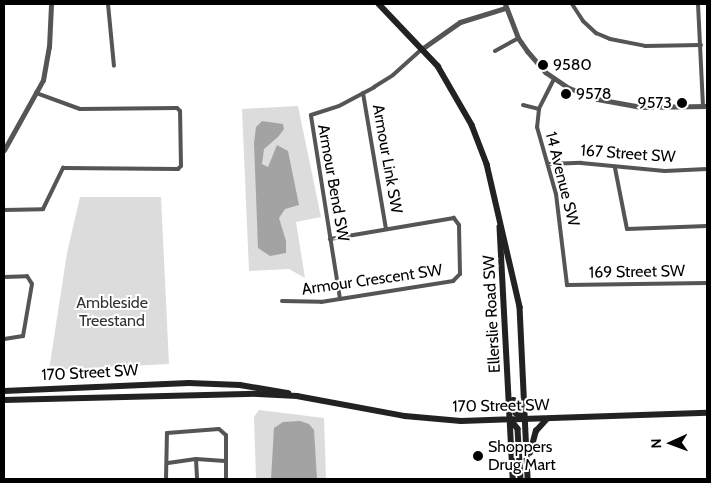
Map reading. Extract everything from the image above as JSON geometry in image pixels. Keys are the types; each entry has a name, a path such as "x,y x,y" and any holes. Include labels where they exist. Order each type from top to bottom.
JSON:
{"main road":[{"name":"Ellerslie Road SW","path":"379,4 423,48 452,86 472,125 487,164 520,307 528,462"},
{"name":"Ellerslie Road SW","path":"498,207 506,318 513,479"},
{"path":"506,318 510,332 514,409 526,420"},
{"name":"170 Street SW","path":"4,391 198,383 276,389 297,396"},
{"name":"170 Street SW","path":"4,400 196,393 297,396 425,418 526,420 707,414"},
{"path":"528,479 528,462 539,424 552,419"},
{"path":"511,420 518,430 521,479"}],"street":[{"path":"4,150 6,143 36,93 47,63 51,4"},
{"path":"108,4 114,66"},
{"path":"572,4 591,29 610,39 645,46 701,45"},
{"path":"423,48 460,22 505,6 518,38 536,63 554,79 580,94 610,102 650,108 705,106 698,4"},
{"path":"495,51 518,38"},
{"name":"Armour Bend SW","path":"340,299 311,114 339,106 394,75 423,48"},
{"path":"523,105 538,109 554,79"},
{"path":"4,210 44,209 63,168 178,169 181,166 180,111 177,108 80,109 36,93"},
{"name":"Armour Link SW","path":"363,93 386,229"},
{"name":"14 Avenue SW","path":"538,109 537,127 548,164 561,224 567,285"},
{"name":"167 Street SW","path":"548,164 707,170"},
{"path":"615,168 624,226 627,229 707,226"},
{"name":"Armour Crescent SW","path":"282,301 300,304 340,299 458,278 461,269 459,226 454,218 330,239"},
{"path":"4,277 28,276 32,284 23,336 4,339"},
{"name":"169 Street SW","path":"567,285 707,283"},
{"path":"166,479 168,463 167,434 219,429 226,435 226,479"},
{"path":"196,459 197,479"},
{"path":"168,463 196,459 225,461"}],"green space":[{"path":"298,106 321,217 296,222 305,278 289,269 249,271 242,109"},
{"name":"Ambleside Treestand","path":"80,197 161,197 169,364 49,370 67,253"},
{"path":"259,410 324,418 326,479 256,479 254,417"}],"shaded area":[{"path":"262,121 283,124 284,129 278,137 264,149 262,164 268,167 277,145 288,151 299,205 285,209 279,218 286,241 286,253 270,256 258,248 254,143 256,127"},
{"path":"300,421 309,424 314,430 317,479 271,479 274,428 283,422"}],"place":[{"name":"9580","path":"543,65"},
{"name":"9578","path":"566,94"},
{"name":"9573","path":"682,103"},
{"name":"Shoppers Drug Mart","path":"478,456"}]}
